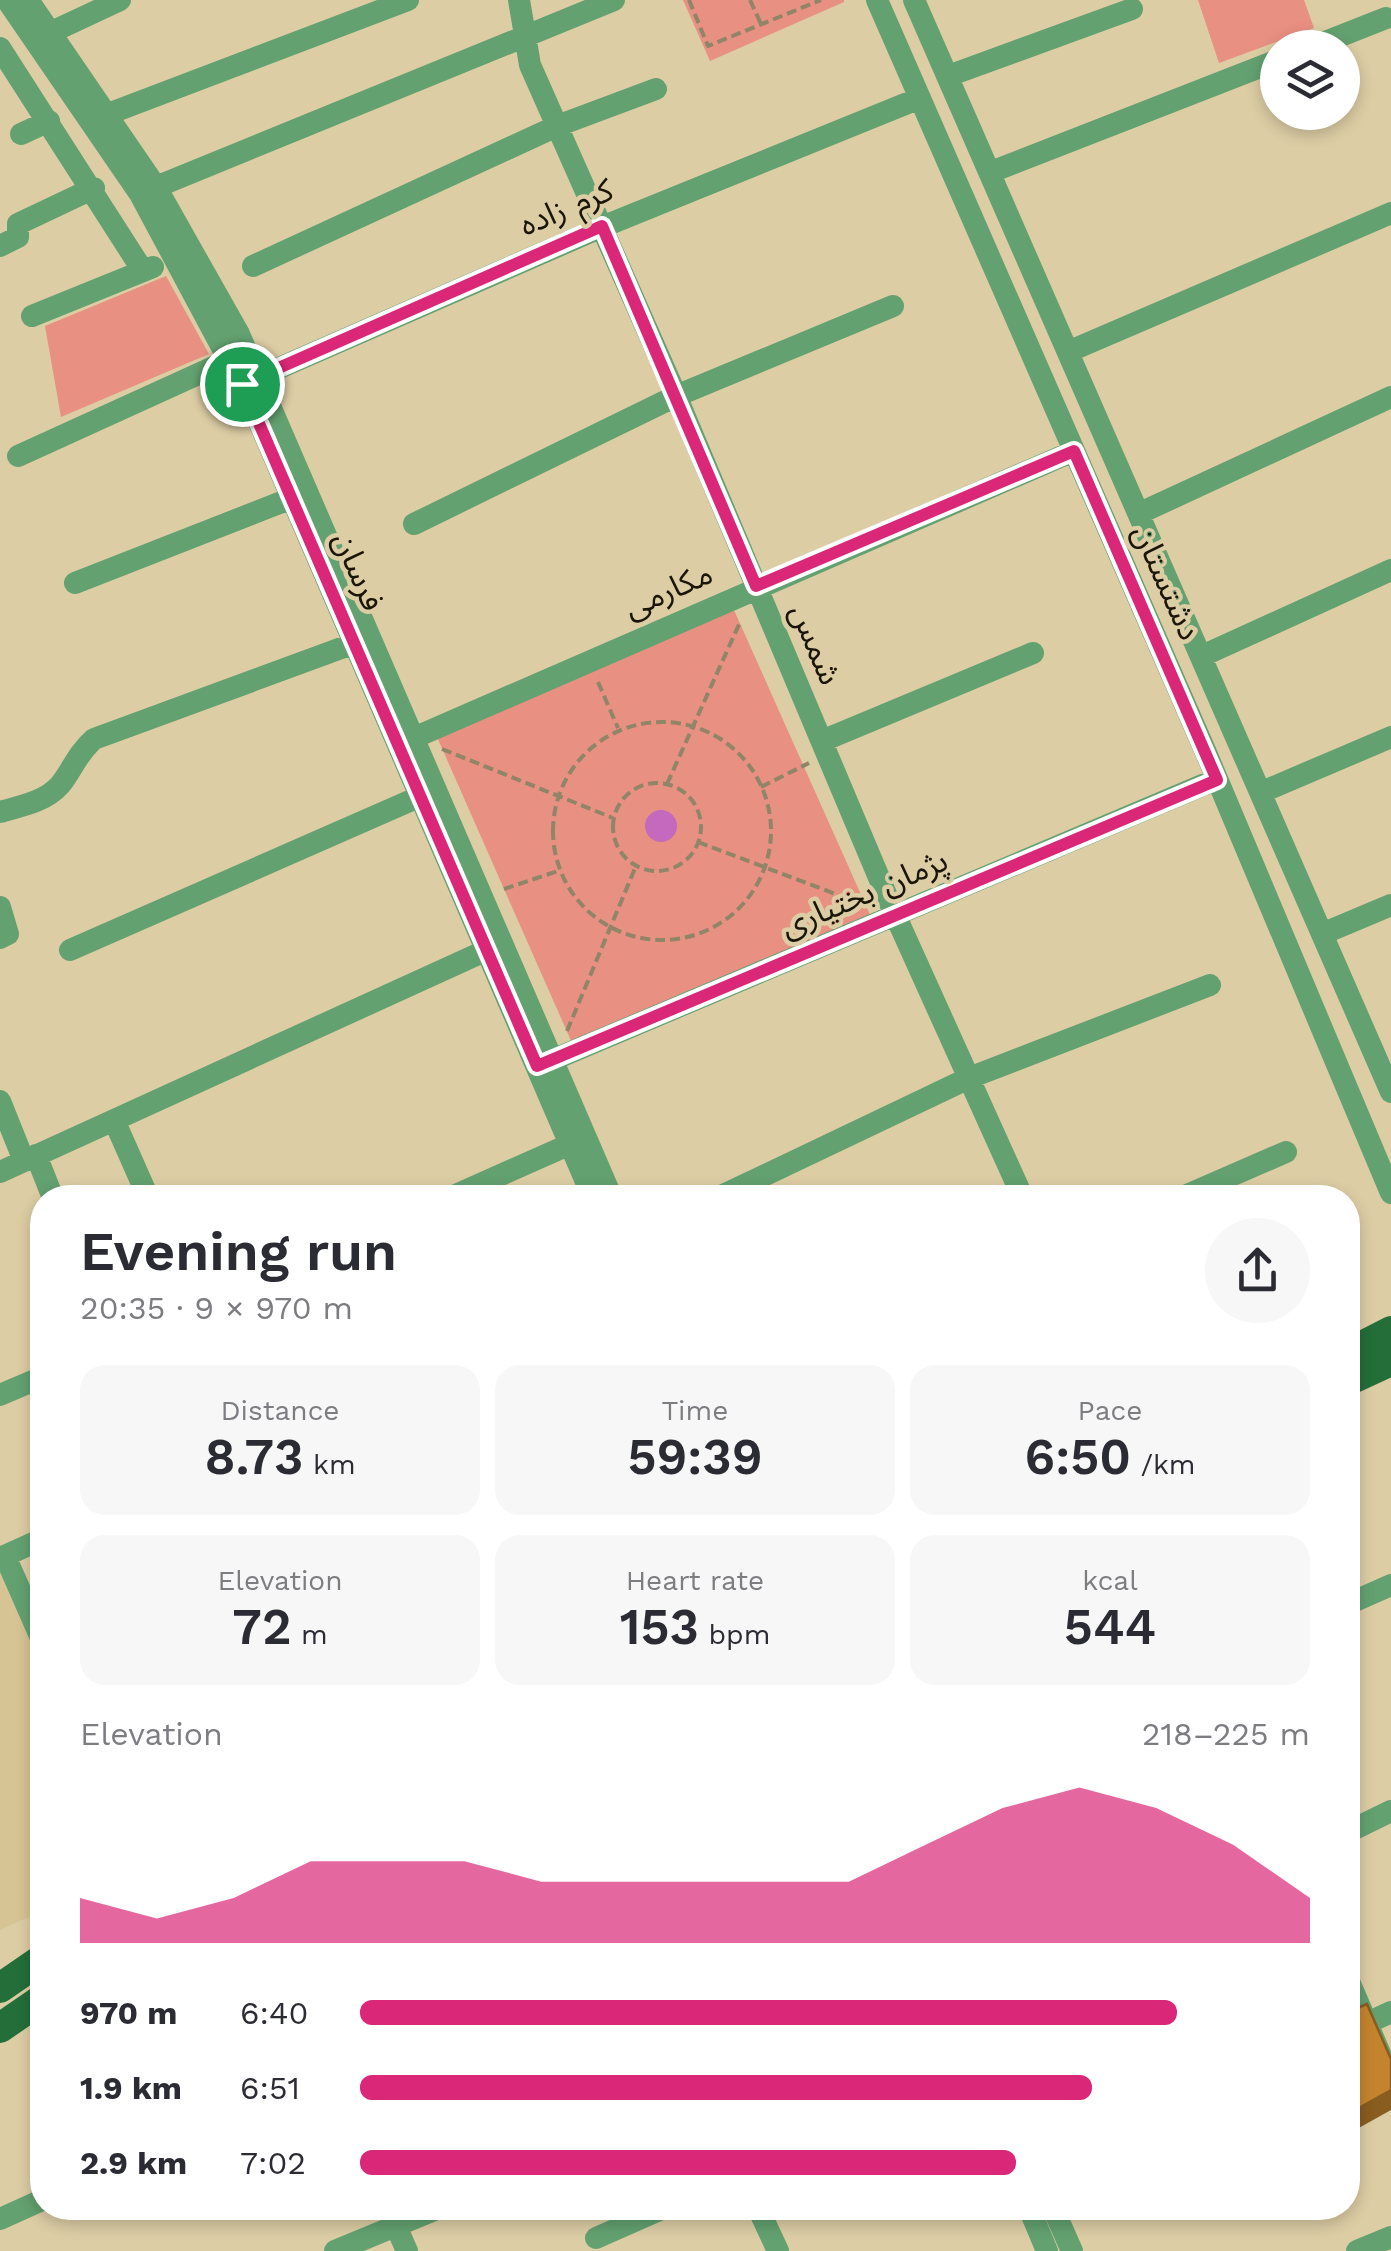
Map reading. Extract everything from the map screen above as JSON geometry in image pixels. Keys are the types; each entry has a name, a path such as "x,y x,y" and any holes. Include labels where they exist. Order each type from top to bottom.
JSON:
{"main road":[{"path":"1360,1351 1387,1347"},
{"path":"1360,1371 1387,1347"},
{"path":"0,1988 30,1967"},
{"path":"0,2028 30,2007"}],"street":[{"name":"فرسان","path":"7,0 46,35 108,114 156,187 250,380 406,741 552,1055 590,1185"},
{"name":"فرسان","path":"28,0 140,194 228,360 250,380 292,498 354,642 406,741 421,796 487,950 552,1055"},
{"path":"46,35 120,0"},
{"path":"108,114 408,0"},
{"name":"شمس","path":"519,0 530,65 676,396 895,915 1017,1185"},
{"path":"156,187 614,0"},
{"name":"دشتستان","path":"877,0 1217,780 1391,1193"},
{"name":"دشتستان","path":"914,0 1391,1092"},
{"path":"948,76 1132,9"},
{"path":"1352,30 1385,16"},
{"path":"0,48 94,188 143,271"},
{"path":"991,172 1260,67"},
{"path":"254,266 557,126 656,89"},
{"name":"کرم زاده","path":"250,380 602,226 920,98"},
{"path":"21,134 48,121"},
{"path":"0,246 18,238 18,224 94,188"},
{"path":"1070,351 1391,213"},
{"path":"32,316 174,258"},
{"path":"414,524 676,396 893,306"},
{"path":"1027,342 1058,324"},
{"path":"18,456 228,360"},
{"path":"1140,513 1391,398"},
{"name":"مکارمی","path":"406,741 1074,451"},
{"path":"75,583 292,498"},
{"path":"1202,656 1391,570"},
{"path":"0,812 42,800 60,784 75,756 94,739 354,642"},
{"path":"824,748 1033,653"},
{"path":"1262,792 1391,737"},
{"name":"پژمان بختیاری","path":"552,1055 1217,780"},
{"path":"70,950 421,796"},
{"path":"1322,934 1391,904"},
{"path":"0,907 8,934 0,938"},
{"path":"0,1172 487,950"},
{"path":"744,1185 969,1078 1210,985"},
{"path":"0,1101 46,1185"},
{"path":"114,1120 143,1185"},
{"name":"فرسان","path":"578,1140 604,1185"},
{"path":"478,1185 578,1140"},
{"path":"1210,1185 1286,1152"},
{"path":"0,1395 30,1381"},
{"path":"30,1544 2,1557 30,1615"},
{"path":"1360,1599 1391,1586"},
{"path":"1360,1826 1391,1811"},
{"path":"1360,2027 1391,2012"},
{"path":"1360,2032 1391,2079"},
{"path":"0,2219 30,2205"},
{"path":"334,2251 385,2220"},
{"path":"394,2220 407,2251"},
{"path":"596,2238 637,2220"},
{"path":"764,2220 778,2251"},
{"path":"1034,2220 1047,2251"},
{"path":"1058,2220 1072,2251"},
{"path":"1357,2251 1391,2237"}],"path":[{"path":"689,0 708,46 821,0"},
{"path":"750,0 761,24"},
{"path":"728,621 744,614"},
{"path":"744,614 752,629"},
{"path":"666,784 744,614"},
{"path":"589,660 618,728"},
{"path":"648,723 693,727 721,739 749,764 761,786 772,835 766,867 746,902 720,924 688,938 654,940 610,927 591,914 568,888 560,870 553,822 558,796 582,757 618,728 648,723"},
{"path":"438,748 456,740"},
{"path":"438,748 614,818"},
{"path":"438,748 446,765"},
{"path":"761,786 824,748"},
{"path":"666,784 692,800 699,813 698,842 679,865 650,871 636,866 617,846 614,818 618,806 639,787 666,784"},
{"path":"698,842 874,908 856,916"},
{"path":"552,1055 636,866"},
{"path":"500,890 560,870"},
{"path":"552,1055 556,1022"},
{"path":"552,1055 582,1031"}],"shaded area":[{"path":"683,0 844,0 844,2 710,61"},
{"path":"1198,0 1304,0 1314,28 1260,30 1260,48 1219,63"},
{"path":"166,276 209,354 61,417 45,326"},
{"path":"734,610 871,917 572,1043 437,737"},
{"path":"661,810 673,814 677,826 673,838 661,842 649,838 645,826 649,814"},
{"path":"0,1571 30,1635 30,1916 0,1930"}],"building":[{"path":"1367,2004 1391,2059 1391,2090 1360,2107 1360,2007"}],"route":[{"path":"602,226 756,586 1074,451 1217,780 537,1066 242,384 602,226"}]}
